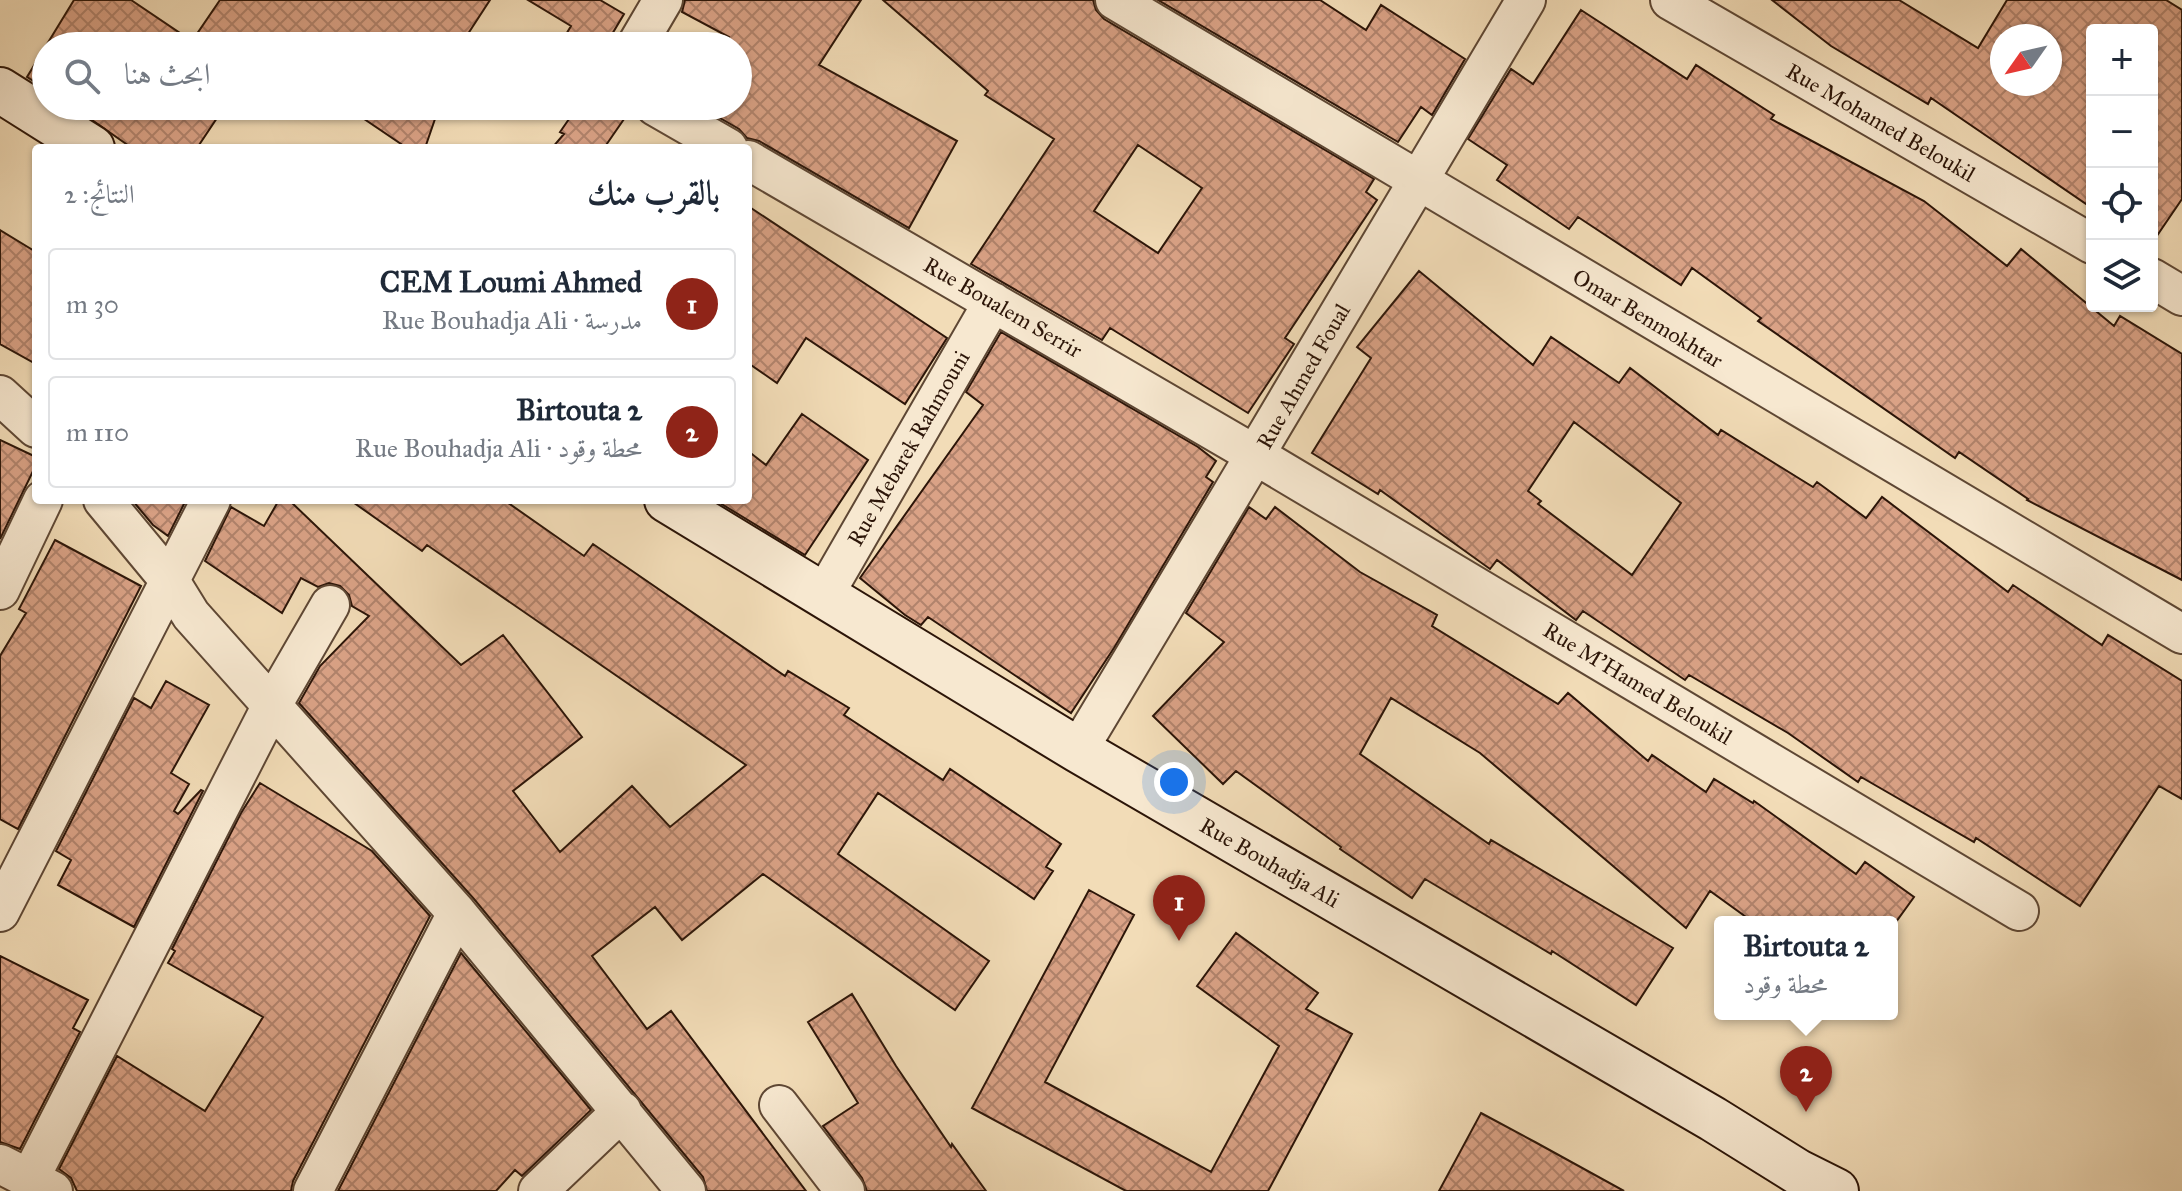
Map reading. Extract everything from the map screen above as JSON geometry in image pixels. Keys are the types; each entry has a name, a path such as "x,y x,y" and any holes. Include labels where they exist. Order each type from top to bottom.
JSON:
{"main road":[{"path":"0,90 32,110"},
{"path":"48,120 86,144"},
{"name":"Rue Bouhadja Ali","path":"674,504 1078,750 1713,1119 1792,1181 1836,1191"}],"street":[{"path":"644,32 663,0"},
{"name":"Omar Benmokhtar","path":"1115,0 2182,634"},
{"name":"Rue Ahmed Foual","path":"1078,750 1257,456 1417,180 1526,0"},
{"name":"Rue Mohamed Beloukil","path":"1670,0 2086,241"},
{"path":"679,120 721,144"},
{"name":"Rue Boualem Serrir","path":"752,162 1257,456"},
{"path":"2158,282 2182,296"},
{"name":"Rue Mebarek Rahmouni","path":"824,595 993,302"},
{"path":"0,395 32,424"},
{"name":"Rue M'Hamed Beloukil","path":"1257,456 2019,911"},
{"path":"0,590 11,539 40,504"},
{"path":"106,504 170,581 191,615 457,913 686,1191"},
{"path":"0,912 209,504"},
{"path":"28,1177 271,707 330,605"},
{"path":"313,1191 457,913"},
{"path":"779,1105 845,1191"},
{"path":"538,1191 622,1111"}],"building":[{"path":"74,0 131,0 179,32 54,32"},
{"path":"220,0 490,0 469,32 198,32"},
{"path":"528,0 600,0 624,14 613,32 567,32 571,26"},
{"path":"685,0 861,0 819,65 957,141 909,228 759,141 747,138 723,120 752,120 752,32 720,32 682,12"},
{"path":"883,0 1093,0 1096,10 1104,19 1374,179 1366,192 1377,200 1285,338 1294,344 1248,413 1110,328 1102,340 971,264 1054,139 985,95 988,91","holes":["1138,145 1202,188 1158,253 1094,211"]},
{"path":"1158,0 1320,0 1366,30 1381,5 1465,59 1432,115 1421,107 1398,142"},
{"path":"1772,0 1899,0 1978,48 1990,28 1990,96 2062,96 2062,24 1992,24 2007,0 2166,0 2182,10 2182,199 2158,234 2158,24 2086,24 2086,204 1931,98 1928,104 1831,46"},
{"path":"1581,10 1687,79 1696,65 1774,115 1771,119 1924,201 2007,266 2021,249 2086,303 2086,312 2097,312 2114,326 2120,316 2182,354 2182,580 2027,500 1959,452 1955,458 1758,321 1761,318 1692,268 1681,285 1578,217 1569,229 1497,180 1507,165 1468,139 1511,69 1533,84"},
{"path":"92,120 216,120 200,144 126,144"},
{"path":"366,120 435,120 426,144 401,144"},
{"path":"568,120 623,120 607,144 555,144 564,134 560,132"},
{"path":"752,209 947,338 905,404 806,338 777,383 752,366"},
{"path":"0,230 32,250 32,362 0,344"},
{"path":"1419,271 1533,365 1551,337 1619,383 1630,368 1718,435 1721,430 1813,487 1817,482 1866,518 1882,497 2008,592 2013,585 2102,645 2108,635 2182,681 2182,799 2159,786 2080,906 1976,838 1974,842 1861,777 1858,782 1788,733 1689,675 1685,680 1583,611 1576,620 1497,560 1490,569 1380,490 1378,494 1312,453 1371,358 1357,347","holes":["1574,422 1681,503 1632,575 1538,504 1541,501 1528,491"]},
{"path":"1001,332 1198,447 1216,461 1206,477 1213,482 1114,648 1071,713 928,617 921,625 905,615 860,578 983,405 966,392"},
{"path":"802,414 868,460 805,555 722,504 752,504 752,454 766,465"},
{"path":"0,440 32,455 32,473 0,539"},
{"path":"135,504 184,504 168,536 153,525"},
{"path":"277,504 293,504 461,665 503,635 582,737 513,791 560,852 632,786 670,827 746,765 427,545 422,551 356,504 510,504 584,556 593,544 785,676 788,671 849,708 844,715 943,780 950,769 1061,844 1046,867 1053,871 1034,899 878,793 838,854 989,961 955,1010 763,874 682,940 655,907 592,956 647,1029 671,1011 806,1191 707,1191 703,1177 474,899 299,703 320,666 369,616 352,606 349,595 340,586 329,583 318,587 301,578 282,613 205,561 231,507 264,526"},
{"path":"1249,507 1266,519 1275,507 1360,572 1437,615 1432,626 1558,704 1568,693 1648,761 1652,755 1706,792 1714,779 1754,801 1856,874 1865,862 1914,897 1898,919 1898,916 1745,916 1710,891 1686,928 1480,753 1391,698 1360,754 1489,844 1491,840 1673,948 1636,1005 1552,951 1551,954 1425,879 1412,898 1236,771 1223,784 1153,716 1224,642 1186,613"},
{"path":"55,540 141,586 18,829 0,819 0,656 26,613 19,609"},
{"path":"166,681 209,705 171,773 189,784 174,811 178,814 203,791 134,927 58,885 71,860 56,851 134,698 151,708"},
{"path":"260,783 372,851 430,916 293,1181 291,1191 77,1191 71,1178 59,1169 117,1056 205,1111 263,1017 168,963 175,951 172,949 241,813"},
{"path":"1089,890 1134,915 1045,1082 1211,1172 1279,1046 1197,986 1236,933 1318,993 1306,1009 1352,1034 1268,1191 1126,1191 972,1108"},
{"path":"461,953 591,1110 522,1176 515,1170 496,1191 338,1191"},
{"path":"0,956 88,1000 73,1028 80,1032 20,1149 0,1142"},
{"path":"852,994 951,1147 952,1144 986,1191 867,1191 862,1178 823,1126 858,1103 808,1022"},
{"path":"1481,1113 1535,1142 1624,1191 1439,1191"}],"place":[{"name":"CEM Loumi Ahmed","path":"1179,941"},
{"name":"Birtouta 2","path":"1806,1112"}]}
